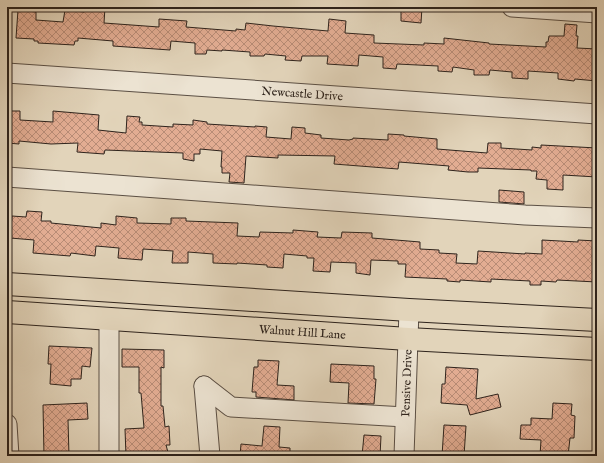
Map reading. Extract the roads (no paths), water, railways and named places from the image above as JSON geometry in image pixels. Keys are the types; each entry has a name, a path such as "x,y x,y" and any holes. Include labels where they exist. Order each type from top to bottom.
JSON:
{"main road":[{"path":"7,284 409,310 597,320"},
{"name":"Walnut Hill Lane","path":"7,312 408,340 597,349"}],"street":[{"path":"512,7 597,13"},
{"name":"Newcastle Drive","path":"7,73 597,114"},
{"path":"7,177 517,214 597,218"},
{"name":"Pensive Drive","path":"404,456 409,310"},
{"path":"109,319 109,456"},
{"path":"210,456 204,386 231,407 405,417"},
{"path":"7,424 9,456"}]}
